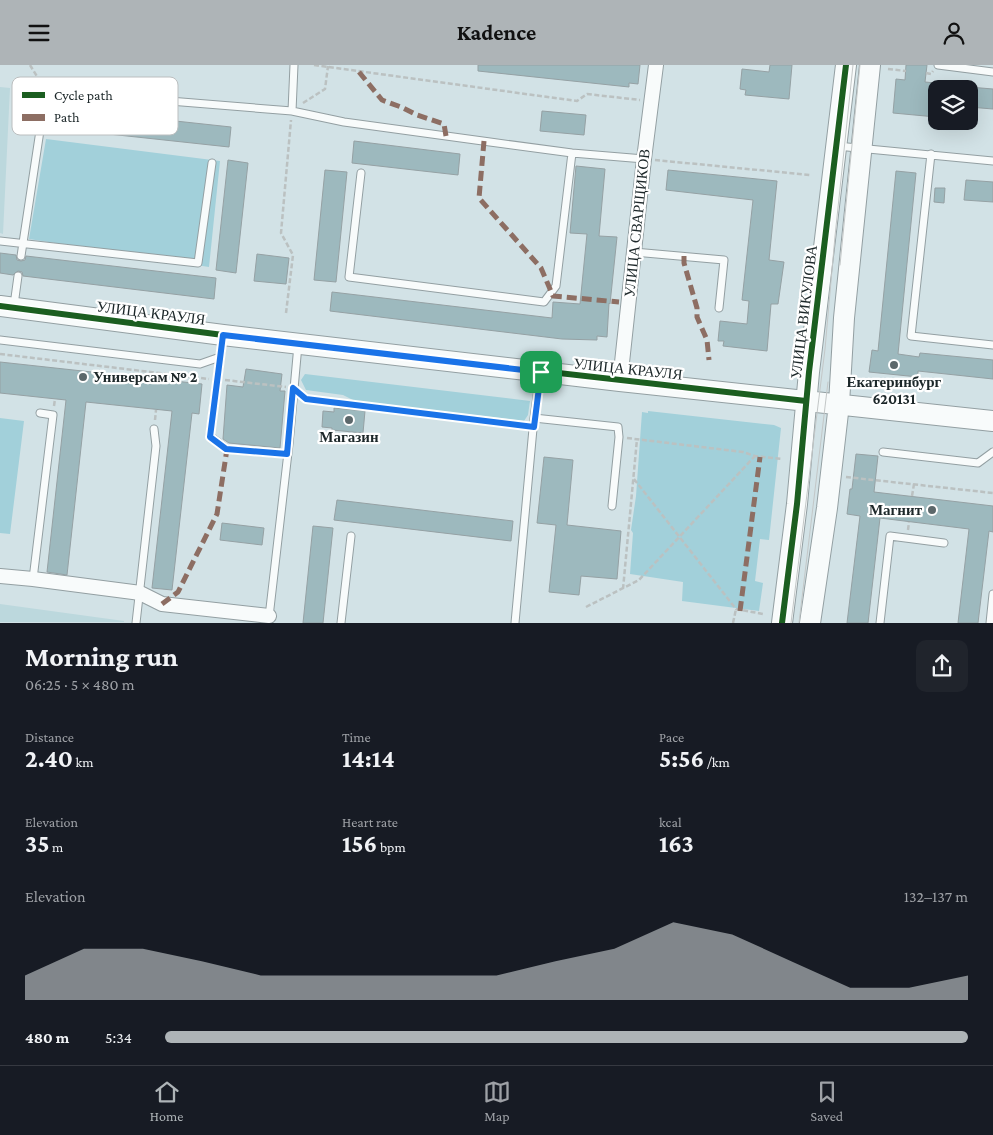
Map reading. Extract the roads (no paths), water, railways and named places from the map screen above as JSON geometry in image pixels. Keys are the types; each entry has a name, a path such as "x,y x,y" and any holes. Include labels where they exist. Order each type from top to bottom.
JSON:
{"street":[{"name":"УЛИЦА СВАРЩИКОВ","path":"620,381 656,65"},
{"name":"УЛИЦА ВИКУЛОВА","path":"782,623 846,65"},
{"path":"810,623 827,508 839,404 844,318 861,148 879,67"},
{"name":"УЛИЦА КРАУЛЯ","path":"7,307 298,344 993,421"},
{"path":"0,576 140,593 162,604 269,619"}],"lane":[{"path":"292,111 294,65"},
{"path":"938,65 993,72"},
{"path":"178,102 292,111 344,122 572,153 644,159"},
{"path":"21,256 39,135"},
{"path":"837,146 993,161"},
{"path":"361,173 349,277 544,302 556,287 572,153"},
{"path":"931,154 911,336 993,345"},
{"path":"0,241 198,263 212,163"},
{"path":"634,252 724,260 719,308"},
{"path":"7,307 18,276"},
{"path":"223,335 210,437 226,449 287,454"},
{"path":"0,341 200,364 220,357"},
{"path":"269,619 298,344"},
{"path":"515,623 534,417 541,372"},
{"path":"33,579 53,415 40,413"},
{"path":"534,417 618,427 620,437 612,506"},
{"path":"136,623 156,446 154,429"},
{"path":"883,452 978,463 993,453"},
{"path":"341,623 351,536"},
{"path":"880,623 890,536 944,543"},
{"path":"990,623 993,594"}],"tram line":[{"path":"791,623 825,349 853,65"},
{"path":"840,265 860,65"},
{"path":"799,623 828,382"}],"place":[{"name":"Екатеринбург 620131","path":"894,365"},
{"name":"Универсам № 2","path":"83,377"},
{"name":"Магазин","path":"349,420"},
{"name":"Магнит","path":"932,510"}]}
